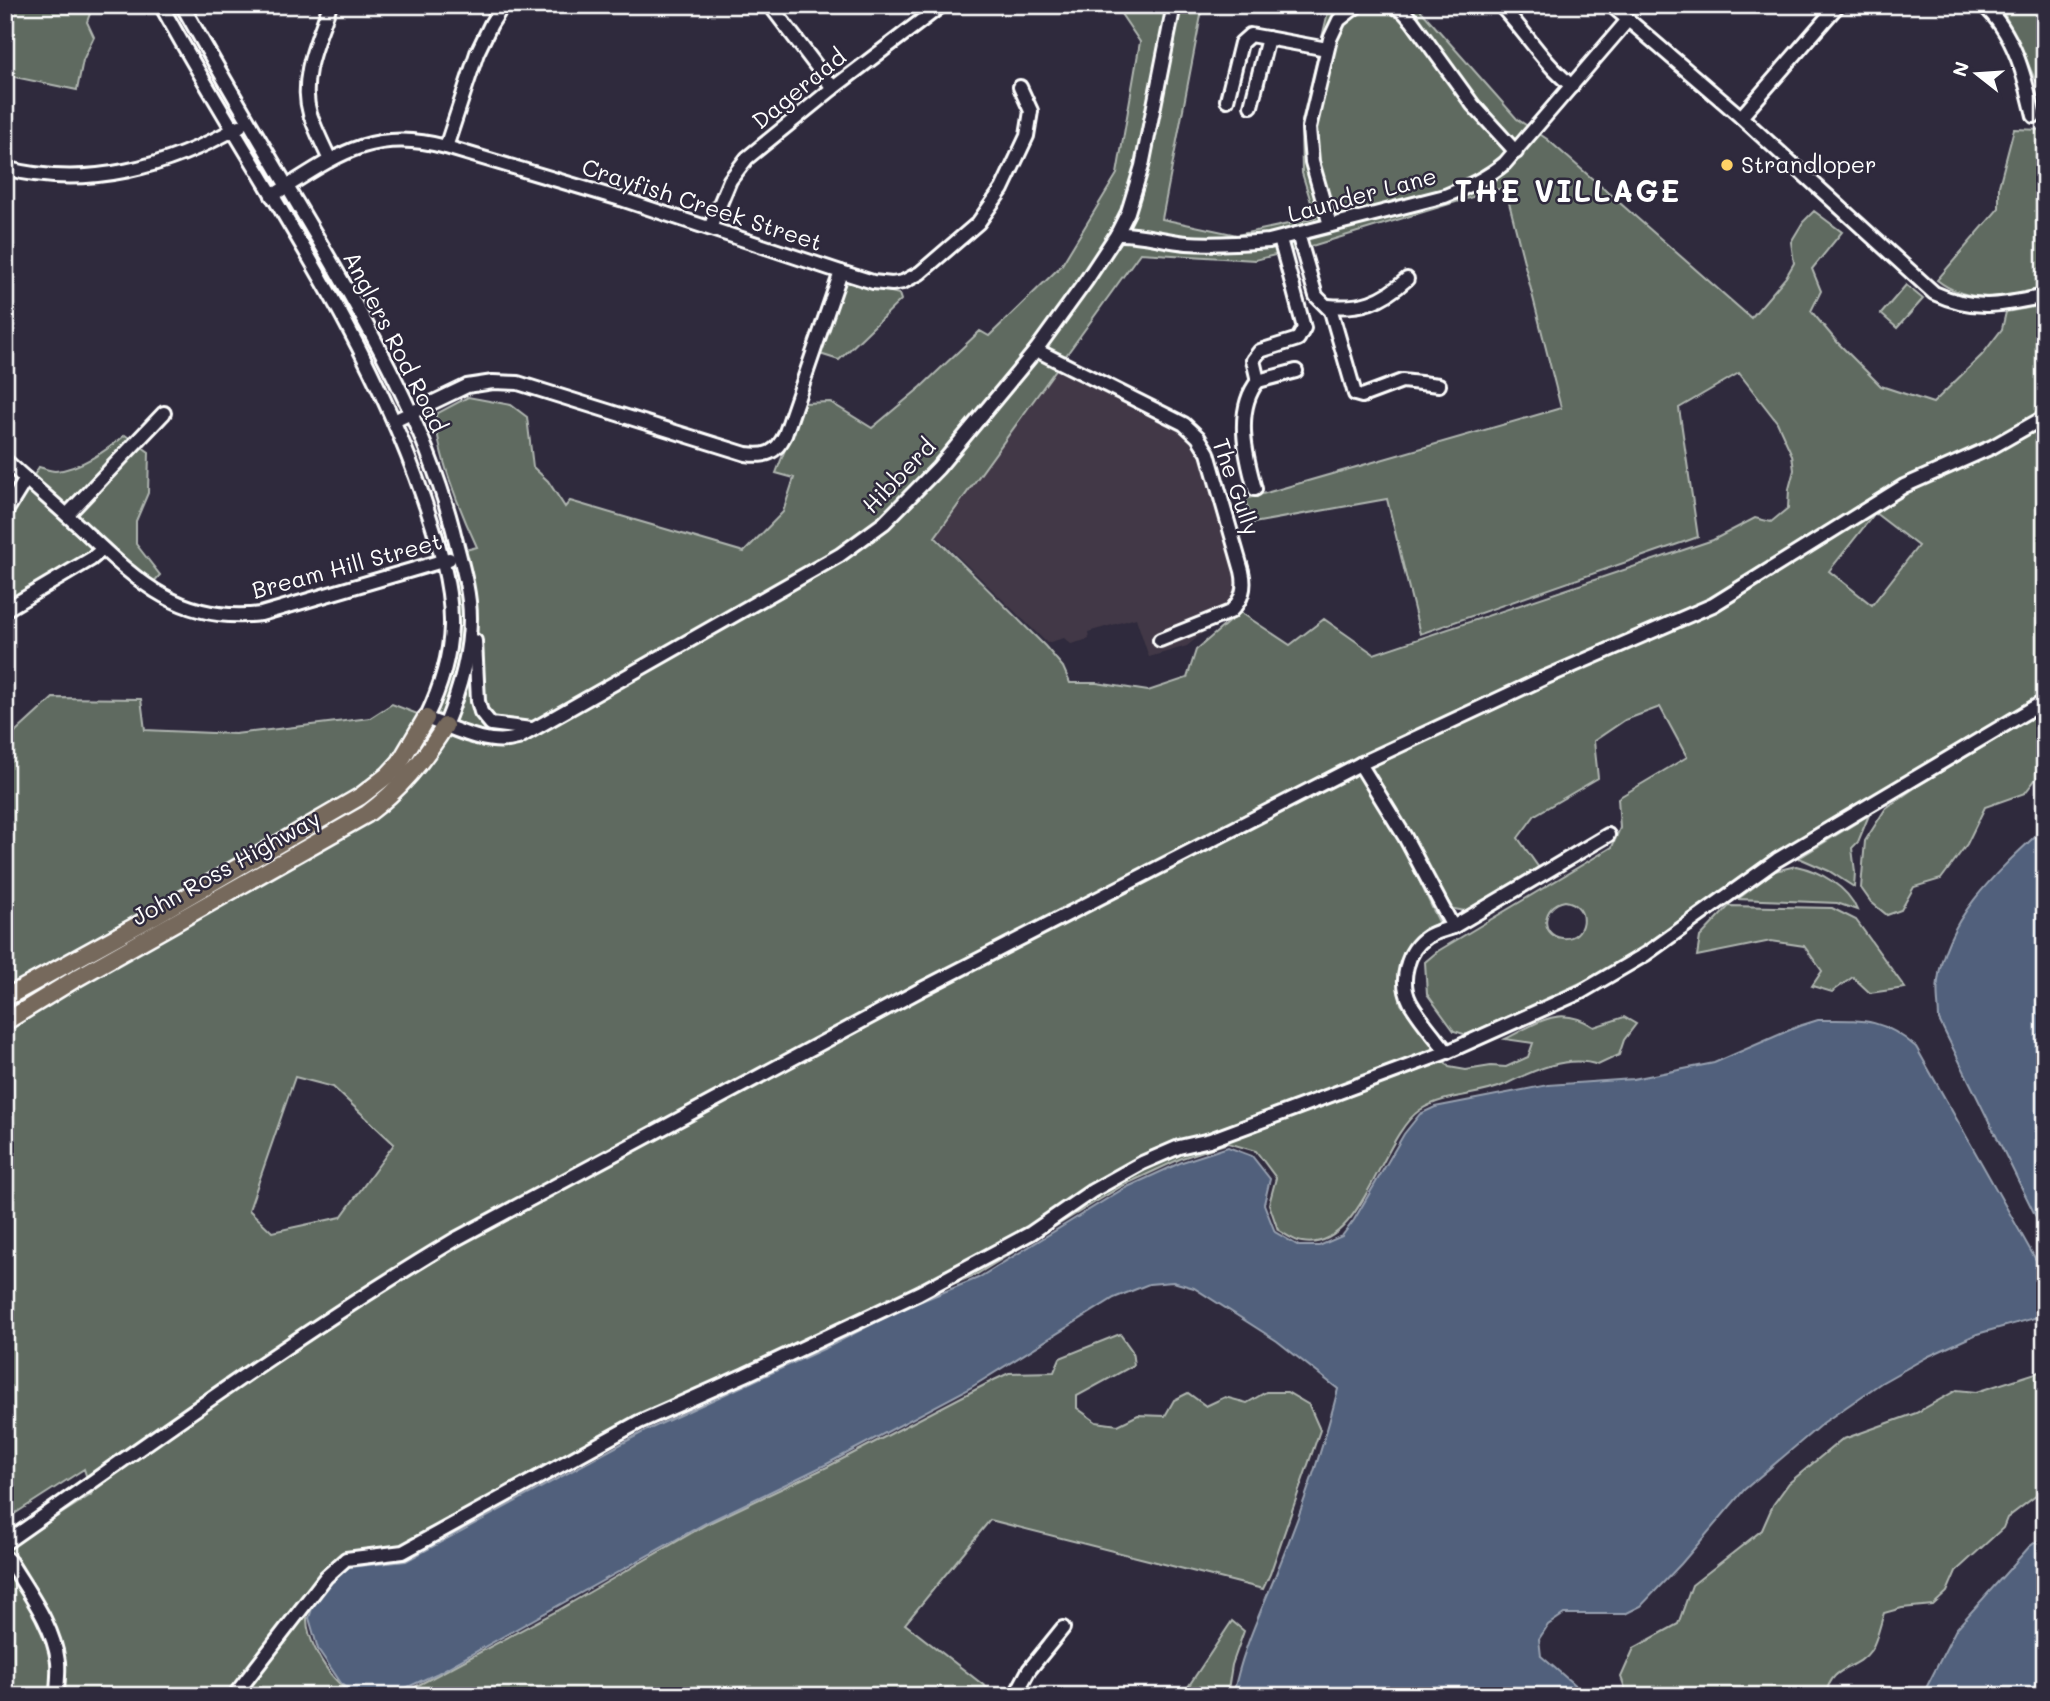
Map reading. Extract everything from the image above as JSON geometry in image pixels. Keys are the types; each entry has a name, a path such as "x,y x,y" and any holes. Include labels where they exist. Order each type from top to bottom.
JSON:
{"main road":[{"name":"John Ross Highway","path":"5,998 361,796 400,762 426,718"},
{"name":"John Ross Highway","path":"5,1022 75,979 367,814 390,797 425,759 445,726"}],"street":[{"name":"Anglers Rod Road","path":"160,5 351,332 394,421 421,491 442,561 451,611 450,642 444,672 426,718"},
{"name":"Anglers Rod Road","path":"182,5 366,322 412,412 447,508 467,589 470,617 464,672 445,726"},
{"path":"330,5 311,61 306,87 310,113 330,160"},
{"path":"446,147 477,53 503,5"},
{"path":"770,5 833,88"},
{"name":"Dageraad","path":"709,228 730,180 747,158 942,5"},
{"name":"Hibberd","path":"426,718 496,741 511,740 839,555 870,535 904,504 938,468 1036,350 1117,234 1128,212 1138,179 1174,5"},
{"path":"1330,225 1312,162 1309,138 1327,49 1339,20 1340,5"},
{"path":"1339,20 1358,5"},
{"path":"1392,5 1412,21 1474,104 1516,152"},
{"path":"1500,5 1560,77 1572,86"},
{"path":"1611,5 1741,117 1934,293 1965,304 1987,306 2045,296"},
{"path":"1741,117 1838,5"},
{"path":"1983,5 2003,26 2034,116"},
{"name":"Launder Lane","path":"1117,234 1137,233 1185,243 1212,244 1280,239 1460,190 1490,175 1516,152 1628,20"},
{"path":"1227,100 1241,43 1250,34 1327,49"},
{"path":"1251,106 1268,38"},
{"path":"841,272 873,282 903,282 920,274 978,223 1002,189 1027,136 1031,111 1020,87"},
{"path":"5,168 22,173 69,177 116,173 162,162 249,121"},
{"name":"Crayfish Creek Street","path":"272,196 330,160 358,147 387,140 416,140 624,200 841,272 785,435 777,449 763,456 746,454 519,383 493,382 467,386 394,421"},
{"path":"1298,234 1316,296 1328,306 1355,394 1362,396 1402,382 1439,385"},
{"path":"1258,381 1253,360 1255,354 1298,339 1304,328 1280,239"},
{"path":"1328,306 1360,307 1398,288 1407,279"},
{"name":"The Gully","path":"1036,350 1184,424 1198,437 1208,453 1244,580 1244,589 1236,606 1222,617 1160,640"},
{"path":"1255,489 1243,438 1249,392 1258,381 1296,371"},
{"path":"67,515 164,413"},
{"path":"5,1543 202,1403 393,1277 456,1239 922,989 1360,764 1533,683 1713,605 1904,486 1992,447 2045,417"},
{"name":"Bream Hill Street","path":"5,460 139,580 166,599 196,611 245,616 277,610 460,557"},
{"path":"5,513 26,479"},
{"path":"5,610 103,550"},
{"path":"470,617 475,638 481,712 491,724 531,729"},
{"path":"234,1696 326,1577 346,1559 403,1552 639,1422 919,1293 1031,1233 1092,1191 1142,1163 1179,1147 1210,1140 1447,1052 1581,992 1637,960 1777,860 2045,701"},
{"path":"1360,764 1405,837 1453,927"},
{"path":"1447,1052 1410,1002 1405,979 1407,967 1418,945 1428,936 1453,927 1608,835"},
{"path":"5,1557 39,1612 53,1641 58,1662 57,1696"},
{"path":"1014,1696 1030,1670 1063,1628"}],"shaded area":[{"path":"1036,350 1198,437 1243,589 1222,617 1187,646 1149,657 1136,618 1088,632 1089,639 1071,644 1064,638 1047,643 904,504"}],"green space":[{"path":"5,5 93,5 87,22 94,37 83,60 77,90 5,75"},
{"path":"1115,5 1203,5 1162,219 1237,235 1316,218 1302,173 1301,125 1329,8 1333,5 1416,5 1517,119 1547,139 1751,318 1786,277 1794,263 1791,242 1803,222 1814,211 1842,232 1812,269 1821,291 1811,311 1881,386 1933,403 1982,355 2002,329 2006,312 2045,305 2045,696 1973,736 1941,758 1773,858 1604,972 1467,1035 1454,1031 1427,994 1425,962 1438,951 1612,847 1620,828 1618,798 1687,757 1660,707 1625,720 1594,741 1598,778 1535,815 1518,838 1539,868 1465,911 1449,908 1417,847 1406,853 1439,922 1417,936 1405,952 1400,969 1399,996 1401,1004 1449,1067 1466,1070 1491,1066 1506,1067 1528,1057 1533,1043 1505,1039 1549,1018 1570,1017 1594,1027 1624,1017 1636,1024 1624,1040 1619,1055 1598,1065 1575,1062 1550,1066 1496,1088 1441,1101 1420,1110 1393,1143 1355,1212 1340,1230 1322,1241 1302,1242 1278,1230 1269,1204 1276,1178 1256,1151 1228,1143 1182,1158 1122,1186 977,1274 895,1308 643,1428 406,1557 339,1566 228,1696 5,1696 5,1550 92,1494 84,1469 5,1520 5,742 53,698 141,699 145,730 235,734 370,718 392,704 420,715 431,690 444,635 444,601 434,558 477,547 450,481 440,445 436,414 468,397 511,405 527,417 533,467 548,481 565,507 570,501 744,552 783,512 794,478 776,473 803,403 830,402 872,428 921,387 980,331 989,336 1061,266 1117,174 1140,42","holes":["1505,187 1561,408 1245,499 1253,523 1387,499 1420,634 1698,537 1679,408 1739,373 1777,422 1792,455 1794,470 1788,508 1771,522 1755,518 1713,540 1374,654 1324,619 1290,645 1240,612 1196,650 1187,678 1148,691 1097,683 1070,683 1063,667 1045,646 935,537 1140,253 1255,260 1315,245","1875,513 1918,546 1872,605 1829,571","1565,901 1579,909 1583,922 1576,934 1562,938 1550,932 1546,920 1557,904","295,1077 333,1087 394,1144 341,1217 272,1232 249,1210"]},
{"path":"1998,5 2045,5 2045,93 2035,79"},
{"path":"2014,129 2045,130 2045,288 1989,297 1962,293 1937,280 1999,208 1999,186"},
{"path":"844,280 899,294 901,300 839,360 820,354"},
{"path":"1906,285 1923,299 1897,328 1881,314"},
{"path":"125,435 149,452 148,493 136,521 136,544 160,575 152,584 104,542 5,604 5,523 39,467 55,471 73,467 102,452"},
{"path":"2045,710 2045,767 2025,793 1985,807 1967,844 1941,879 1914,887 1901,910 1887,915 1871,902 1861,888 1865,841 1886,808 1916,787"},
{"path":"1869,815 1858,842 1852,848 1854,887 1829,871 1799,858"},
{"path":"1796,866 1832,881 1847,894 1857,910 1837,903 1738,899 1775,871"},
{"path":"1729,906 1832,908 1856,920 1905,988 1870,993 1853,977 1832,992 1812,986 1822,971 1804,946 1771,941 1697,956 1700,937"},
{"path":"1120,1334 1132,1351 1134,1365 1077,1396 1077,1408 1096,1422 1118,1425 1138,1415 1165,1416 1174,1400 1188,1393 1206,1406 1225,1397 1247,1403 1266,1392 1287,1392 1309,1405 1320,1430 1263,1589 990,1520 905,1624 991,1691 987,1696 958,1696 948,1688 931,1690 928,1696 398,1696 557,1611 707,1524 827,1467 994,1380 1009,1373 1054,1372 1060,1358"},
{"path":"2045,1370 2045,1489 2007,1518 2003,1528 1956,1571 1947,1592 1933,1605 1884,1613 1871,1650 1833,1678 1825,1696 1628,1696 1621,1677 1634,1648 1678,1624 1692,1585 1762,1530 1773,1505 1789,1483 1841,1440 1916,1413 1957,1390 1976,1392"},
{"path":"306,1608 309,1634 321,1660 339,1683 358,1696 240,1696"},
{"path":"1232,1621 1244,1631 1232,1665 1227,1696 1182,1696"}],"water":[{"path":"2045,827 2045,1235 1939,1020 1937,990 1943,958 1963,915 1993,877"},
{"path":"1818,1020 1859,1021 1881,1025 1916,1047 2045,1276 2045,1315 1977,1334 1929,1356 1881,1383 1823,1423 1744,1490 1641,1606 1625,1614 1564,1614 1548,1625 1539,1639 1541,1656 1585,1696 1233,1696 1245,1651 1309,1485 1338,1389 1277,1341 1194,1288 1173,1282 1149,1284 1114,1298 970,1388 825,1465 706,1523 436,1674 393,1694 367,1696 351,1691 341,1683 318,1649 309,1618 316,1596 327,1580 349,1567 406,1561 645,1431 832,1345 897,1311 978,1278 1123,1189 1182,1162 1228,1147 1252,1156 1270,1179 1264,1204 1275,1232 1299,1246 1319,1246 1342,1236 1404,1134 1420,1114 1435,1107 1548,1085 1633,1079 1714,1063"},
{"path":"2045,1535 2045,1696 1922,1696 1956,1629 2029,1547"}],"place":[{"name":"Strandloper","path":"1727,165"}],"district":[{"name":"THE VILLAGE","path":"1568,192"}]}
